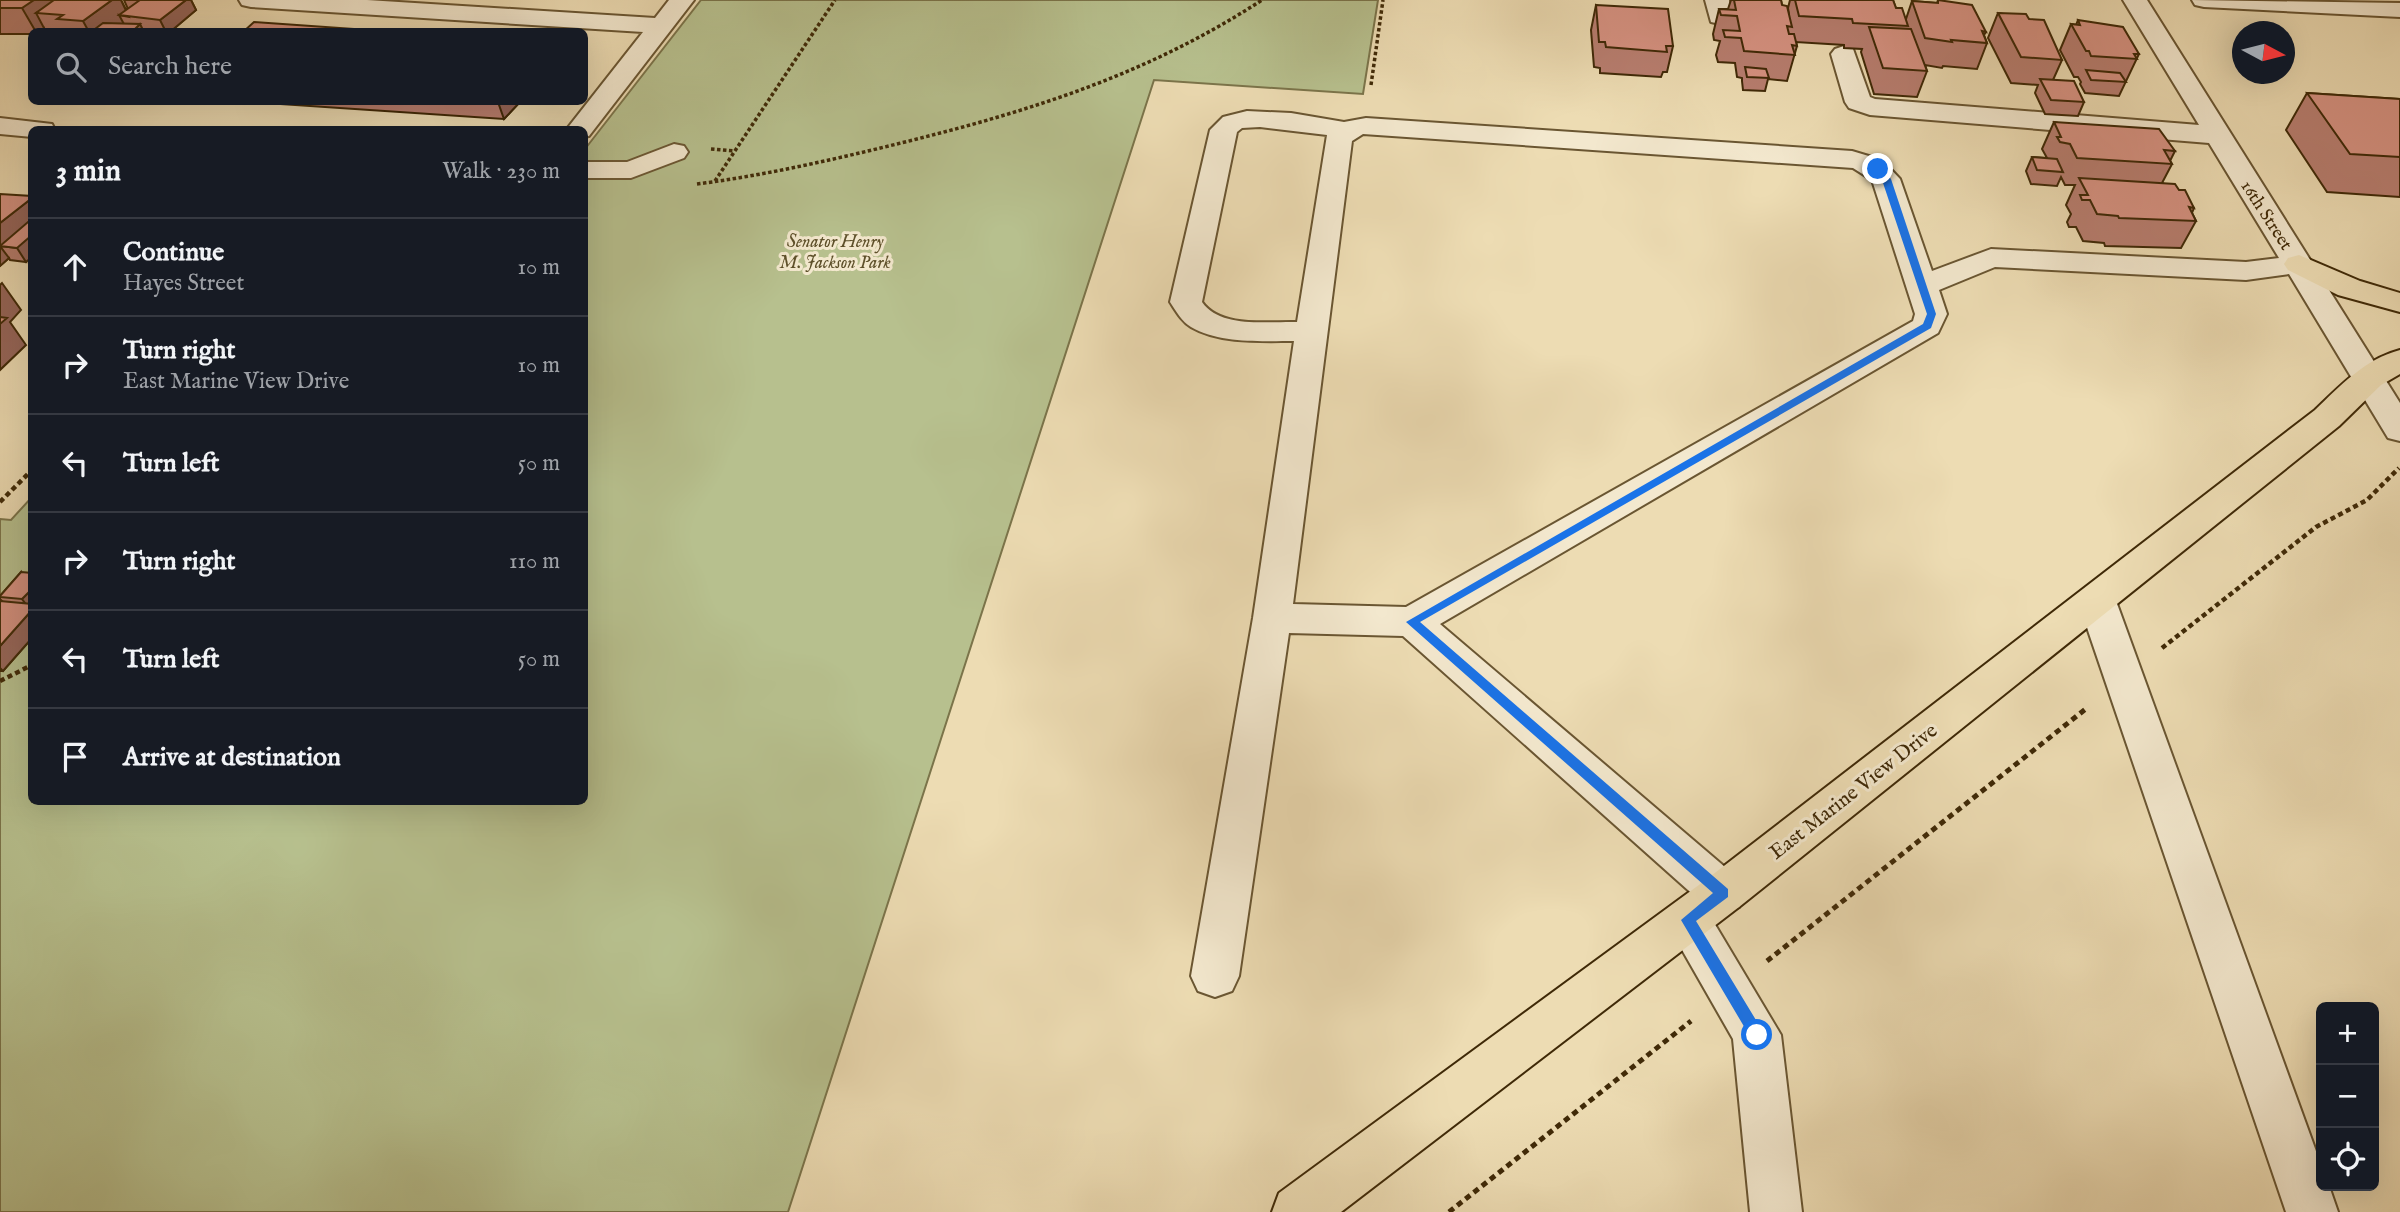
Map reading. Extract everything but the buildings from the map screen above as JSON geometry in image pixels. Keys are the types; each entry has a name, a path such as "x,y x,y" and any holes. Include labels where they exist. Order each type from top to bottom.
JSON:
{"main road":[{"path":"2299,264 2348,288 2400,303"},
{"name":"East Marine View Drive","path":"1298,1212 1705,906 2097,601 2327,418 2384,369"}],"street":[{"path":"251,0 661,26"},
{"path":"582,126 682,0"},
{"name":"16th Street","path":"2135,0 2216,135 2299,264 2384,369 2400,430"},
{"path":"2204,0 2400,10"},
{"path":"1844,54 1858,102 1870,107 2216,135"},
{"path":"1312,332 1234,328 1205,322 1192,312 1186,302 1224,130 1235,121 1252,120 1328,125 1345,131"},
{"path":"0,126 28,129"},
{"path":"1215,976 1272,618 1339,136 1345,131 1366,126 1866,162 1878,169 1886,179 1931,314 1927,326 1412,622 1272,618"},
{"path":"588,170 631,170 674,152"},
{"path":"1922,286 1991,258 2246,271 2299,264"},
{"path":"2097,601 2312,1212"},
{"path":"1412,622 1705,906 1730,990 1757,1035 1776,1212"}],"path":[{"path":"715,182 835,0"},
{"path":"688,185 825,162 1029,109 1141,68 1202,39 1262,0"},
{"path":"1371,85 1383,0"},
{"path":"1449,1212 2316,527 2367,500 2400,467"},
{"path":"0,502 28,474"},
{"path":"0,681 28,667"}],"green space":[{"name":"Senator Henry M. Jackson Park","path":"701,0 1378,0 1363,94 1154,80 788,1212 0,1212 0,519 11,520 28,501 28,805 588,805 588,145"}],"route":[{"path":"1757,1035 1688,920 1723,893 1412,622 1927,326 1931,314 1886,179 1878,169"}]}
